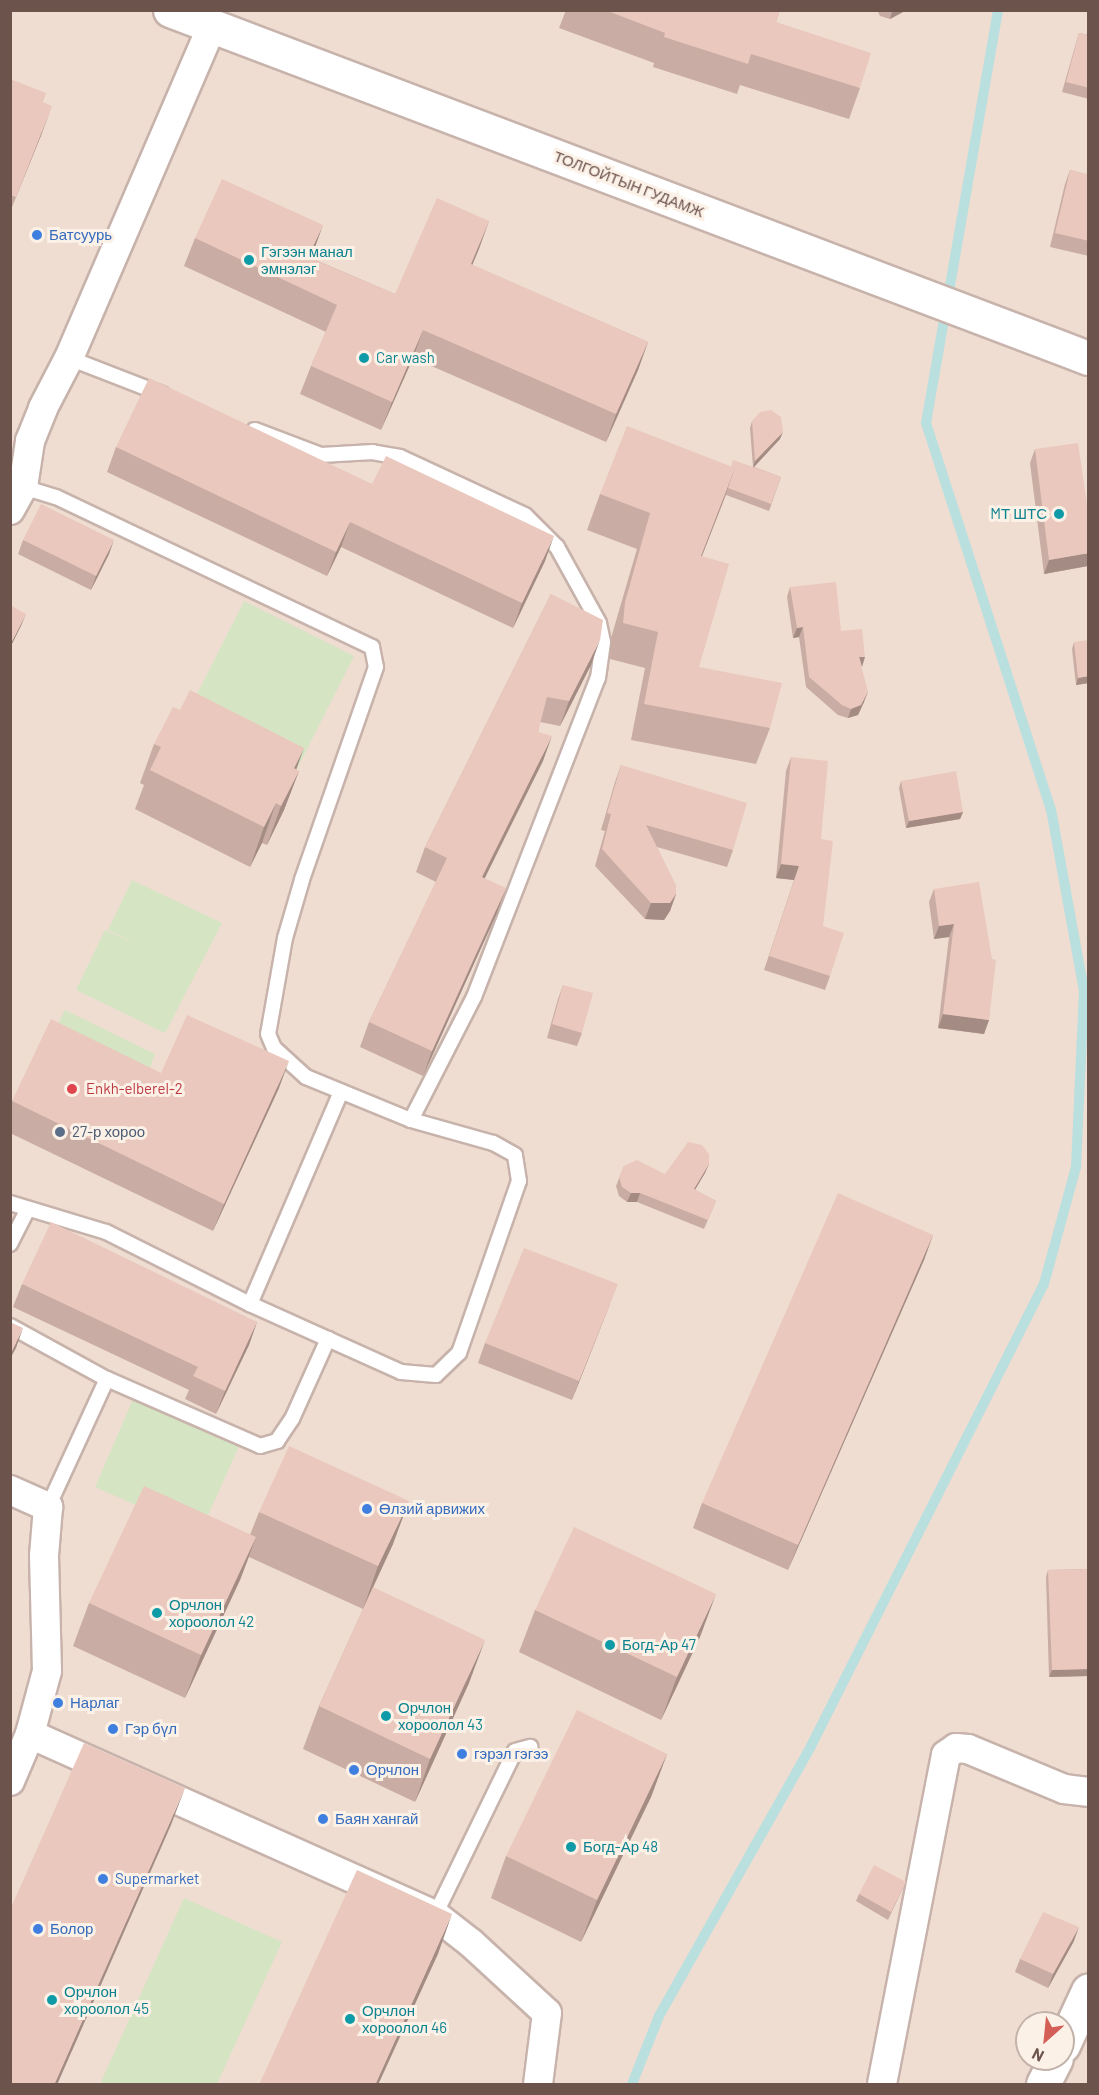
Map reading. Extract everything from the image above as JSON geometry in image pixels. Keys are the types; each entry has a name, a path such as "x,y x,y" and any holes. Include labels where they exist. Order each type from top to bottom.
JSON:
{"main road":[{"name":"ТОЛГОЙТЫН ГУДАМЖ","path":"170,10 1089,358"},
{"path":"1075,2022 1087,1999"},
{"path":"1043,2085 1050,2071"}],"street":[{"path":"17,498 30,441 69,358 212,26"},
{"path":"10,1490 48,1507 44,1556 47,1671 20,1731 10,1781"},
{"path":"20,1731 435,1915 471,1942 547,2013 538,2085"},
{"path":"882,2085 946,1755 956,1748 968,1749 1064,1789 1089,1792"}],"lane":[{"path":"69,358 178,400"},
{"path":"244,426 321,455 373,452 400,457 525,515 557,547 599,623 603,642 594,689 474,997 411,1120"},
{"path":"10,1203 106,1232 250,1304 401,1372 436,1375 459,1353 519,1181 515,1155 494,1143 411,1120 306,1077 274,1048 268,1034 285,938 302,880 376,667 372,647 56,497 17,498"},
{"path":"250,1304 341,1092"},
{"path":"10,1244 27,1210"},
{"path":"10,1326 107,1379 260,1446 277,1441 292,1419 328,1339"},
{"path":"48,1507 107,1379"},
{"path":"435,1915 514,1751 530,1747"}],"shaded area":[{"path":"11,11 1088,11 1088,2084 11,2084"}],"green space":[{"path":"244,601 354,656 294,775 184,720"},
{"path":"132,880 222,923 165,1033 76,990 105,930 141,946 108,930"},
{"path":"65,1010 155,1054 149,1070 57,1026"},
{"path":"134,1397 240,1444 200,1533 95,1487"},
{"path":"184,1898 282,1942 217,2084 100,2084"}],"building":[{"path":"605,10 780,10 776,22 871,53 860,88 751,54 748,64 664,37 665,33"},
{"path":"1079,33 1089,35 1089,88 1066,82"},
{"path":"10,79 46,93 43,102 52,106 16,197 10,195"},
{"path":"1070,170 1089,175 1089,241 1055,233"},
{"path":"222,179 323,225 308,257 395,294 437,198 489,221 471,264 648,342 616,414 423,330 392,402 311,366 337,305 195,238"},
{"path":"149,378 372,484 386,456 554,536 522,603 350,522 336,552 116,447"},
{"path":"771,410 781,417 783,432 755,461 752,421 760,412"},
{"path":"627,426 735,468 701,556 729,564 699,667 782,683 770,728 644,704 658,632 623,623 625,602 650,513 600,494"},
{"name":"MТ ШТС","path":"1078,443 1089,518 1089,553 1049,560 1035,449"},
{"path":"733,460 781,477 771,504 728,488 735,468 731,467"},
{"path":"41,504 114,540 96,576 23,540"},
{"path":"836,582 841,631 862,629 865,657 859,657 868,692 861,705 851,709 842,705 809,677 803,627 797,628 790,587"},
{"path":"551,594 603,620 600,640 569,701 547,697 538,732 552,736 482,877 506,888 432,1051 369,1022 447,858 425,847"},
{"path":"10,605 26,614 10,645"},
{"path":"1089,640 1089,676 1078,678 1074,642"},
{"path":"190,690 304,748 294,768 299,771 281,806 276,803 264,827 150,770 161,747 154,744 173,707 180,710"},
{"path":"791,757 828,761 821,839 833,841 823,926 844,933 830,976 769,956 799,866 781,864"},
{"path":"621,765 747,803 733,850 646,825 676,885 676,894 670,903 651,903 602,849 611,814 607,813"},
{"path":"956,771 963,812 909,821 901,781"},
{"path":"979,882 992,959 996,960 989,1020 943,1014 954,924 939,926 934,889"},
{"path":"563,985 593,993 582,1033 552,1024"},
{"path":"187,1015 289,1061 224,1204 12,1101 51,1019 161,1073"},
{"path":"688,1142 702,1145 709,1154 709,1164 694,1189 716,1201 708,1220 640,1193 631,1193 622,1187 619,1177 624,1166 637,1160 665,1174"},
{"path":"838,1193 933,1235 798,1545 702,1503"},
{"path":"51,1222 257,1322 225,1391 193,1376 198,1367 22,1284"},
{"path":"524,1248 618,1284 579,1381 485,1343"},
{"path":"10,1322 23,1328 10,1355"},
{"path":"289,1446 409,1501 378,1566 259,1512"},
{"name":"Орчлон хороолол 42","path":"144,1486 256,1537 201,1655 89,1603"},
{"path":"574,1527 716,1594 677,1677 535,1610"},
{"path":"1089,1569 1089,1669 1052,1670 1048,1570"},
{"name":"Орчлон хороолол 43","path":"373,1587 485,1640 430,1759 319,1706"},
{"name":"Богд-Ар 48","path":"577,1710 667,1754 597,1900 506,1856"},
{"name":"Орчлон хороолол 45","path":"84,1743 185,1788 54,2085 10,2085 10,1910"},
{"path":"874,1865 906,1882 891,1912 859,1894"},
{"name":"Орчлон хороолол 46","path":"357,1870 452,1914 375,2085 259,2085"},
{"path":"1043,1912 1079,1927 1053,1974 1020,1959"}],"waterway":[{"path":"632,2084 659,2016 811,1746 1044,1284 1076,1167 1084,991 1051,810 926,423 998,10"}],"place":[{"name":"Батсуурь","path":"37,235"},
{"name":"Гэгээн манал эмнэлэг","path":"249,260"},
{"name":"Car wash","path":"364,358"},
{"name":"MТ ШТС","path":"1059,514"},
{"name":"Enkh-elberel-2","path":"72,1089"},
{"name":"27-р хороо","path":"60,1132"},
{"name":"Өлзий арвижих","path":"367,1509"},
{"name":"Орчлон хороолол 42","path":"157,1613"},
{"name":"Богд-Ар 47","path":"610,1645"},
{"name":"Нарлаг","path":"58,1703"},
{"name":"Орчлон хороолол 43","path":"386,1716"},
{"name":"Гэр бүл","path":"113,1729"},
{"name":"гэрэл гэгээ","path":"462,1754"},
{"name":"Орчлон","path":"354,1770"},
{"name":"Баян хангай","path":"323,1819"},
{"name":"Богд-Ар 48","path":"571,1847"},
{"name":"Supermarket","path":"103,1879"},
{"name":"Болор","path":"38,1929"},
{"name":"Орчлон хороолол 45","path":"52,2000"},
{"name":"Орчлон хороолол 46","path":"350,2019"}]}
